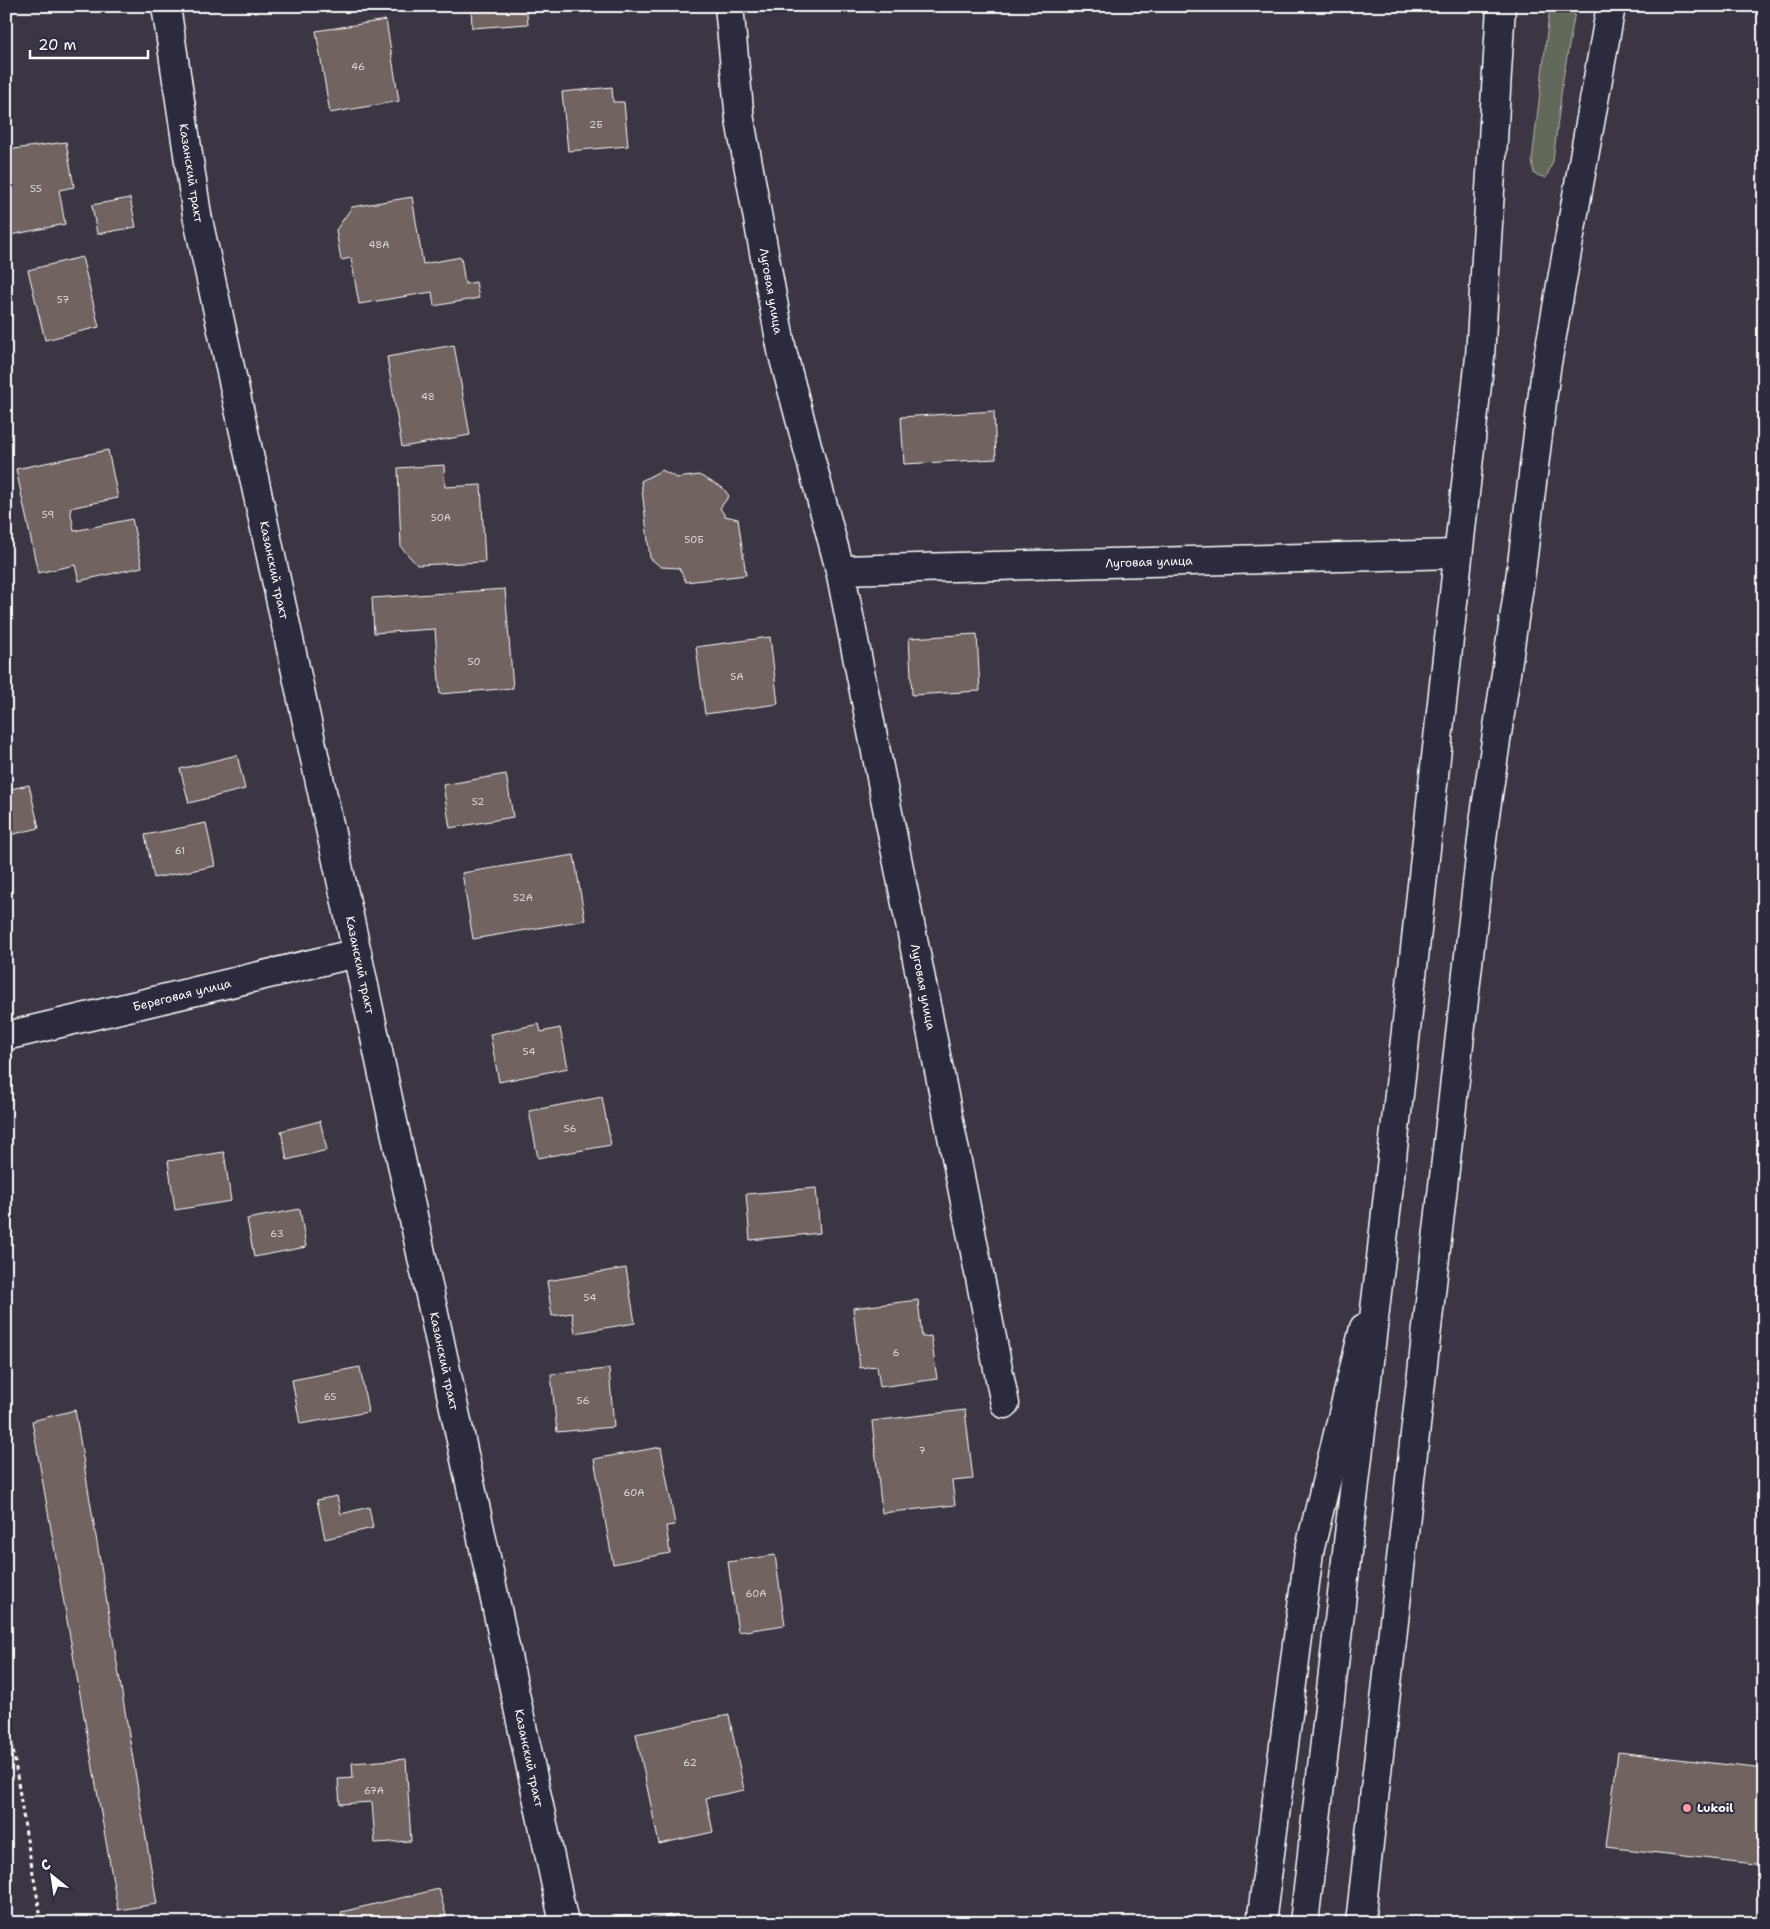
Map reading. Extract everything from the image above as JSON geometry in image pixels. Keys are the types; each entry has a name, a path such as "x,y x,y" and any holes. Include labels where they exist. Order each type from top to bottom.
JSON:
{"street":[{"name":"Казанский тракт","path":"166,6 197,215 564,1923"},
{"name":"Луговая улица","path":"729,6 740,120 782,351 840,570 1005,1404"},
{"path":"1304,1923 1381,1258 1480,357 1501,6"},
{"path":"1360,1923 1484,822 1521,572 1546,369 1612,6"},
{"name":"Луговая улица","path":"840,570 1458,554"},
{"name":"Береговая улица","path":"6,1036 357,953"},
{"path":"1261,1923 1309,1552 1381,1258"}],"path":[{"path":"6,1704 42,1923"}],"green space":[{"path":"1550,6 1576,6 1563,79 1553,161 1546,178 1534,174 1532,161"}],"building":[{"path":"471,6 526,6 528,24 472,28"},
{"path":"386,20 399,101 330,113 316,31"},
{"path":"612,87 613,102 624,102 628,146 568,151 562,92"},
{"path":"66,142 74,187 59,190 65,224 6,236 6,150"},
{"path":"412,197 423,264 461,257 465,284 476,282 479,298 434,306 432,292 359,304 351,258 341,260 336,230 352,207"},
{"path":"130,198 136,227 97,234 92,205"},
{"path":"82,257 99,327 45,340 28,270"},
{"path":"454,345 470,435 402,447 387,357"},
{"path":"994,411 996,459 904,464 901,417"},
{"path":"108,450 118,498 70,508 74,531 132,519 142,567 79,581 75,565 38,573 16,469"},
{"path":"444,465 445,487 481,485 485,562 417,565 401,547 398,468"},
{"path":"662,470 677,478 699,475 723,488 729,496 720,508 725,516 738,519 746,575 686,582 679,568 661,567 650,558 641,481"},
{"path":"505,589 513,688 440,694 435,629 374,633 372,598"},
{"path":"977,634 980,691 912,695 909,638"},
{"path":"770,637 778,704 705,714 696,647"},
{"path":"237,755 245,789 189,803 180,769"},
{"path":"506,774 513,817 450,828 443,785"},
{"path":"29,785 39,828 6,836 6,790"},
{"path":"206,823 215,866 154,878 145,835"},
{"path":"574,855 585,920 473,939 462,873"},
{"path":"539,1024 541,1032 560,1028 568,1068 499,1082 490,1034"},
{"path":"602,1097 611,1145 538,1158 529,1111"},
{"path":"320,1121 327,1150 287,1160 281,1131"},
{"path":"224,1152 231,1201 175,1210 168,1161"},
{"path":"816,1188 820,1233 750,1240 746,1194"},
{"path":"300,1209 306,1247 254,1257 247,1219"},
{"path":"626,1268 635,1323 575,1333 572,1313 552,1316 547,1281"},
{"path":"918,1300 922,1337 931,1336 937,1379 880,1387 877,1366 860,1368 853,1308"},
{"path":"360,1367 368,1412 300,1424 292,1380"},
{"path":"609,1369 614,1427 557,1432 551,1374"},
{"path":"75,1410 157,1904 118,1910 32,1421"},
{"path":"965,1410 973,1479 952,1481 955,1505 882,1513 872,1421"},
{"path":"661,1447 675,1525 666,1526 670,1553 613,1564 594,1459"},
{"path":"337,1496 341,1514 369,1507 373,1528 325,1539 317,1500"},
{"path":"775,1555 785,1625 738,1632 728,1562"},
{"path":"729,1715 744,1790 706,1798 713,1832 659,1844 636,1734"},
{"name":"Lukoil","path":"1618,1752 1764,1769 1764,1865 1606,1847"},
{"path":"406,1759 411,1841 375,1843 372,1802 340,1804 338,1779 353,1778 352,1763"},
{"path":"439,1889 448,1923 343,1923 341,1912"},
{"path":"671,1915 673,1923 637,1923 637,1922"},
{"path":"1577,1917 1620,1923 1576,1923"}],"place":[{"name":"Lukoil","path":"1687,1808"}]}
